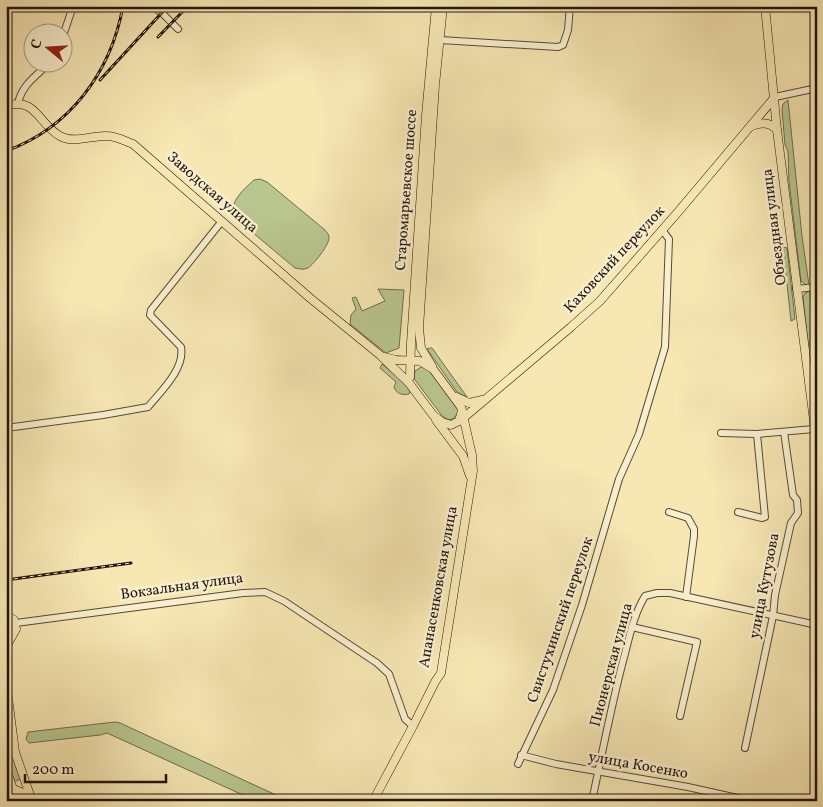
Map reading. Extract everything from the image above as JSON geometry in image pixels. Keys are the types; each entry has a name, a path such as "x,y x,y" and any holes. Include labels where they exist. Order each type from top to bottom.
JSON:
{"main road":[{"name":"Старомарьевское шоссе","path":"410,377 410,349 426,115 436,6"},
{"name":"Старомарьевское шоссе","path":"436,372 422,348 419,339 419,328 435,85 443,6"},
{"name":"Объездная улица","path":"765,6 777,130 796,289 813,398 814,429 817,445"},
{"name":"Каховский переулок","path":"433,415 447,424 455,424 463,414 476,408 571,328 600,301 775,97"},
{"path":"6,106 18,103"},
{"name":"Заводская улица","path":"18,103 31,108 60,136 73,139 106,136 134,144 310,298 380,355 417,393"},
{"path":"750,127 758,123 767,124 777,130"},
{"path":"396,360 406,357 410,349"},
{"path":"380,355 396,360 420,361 436,372 454,395 463,414 468,433 473,463 471,483"},
{"path":"427,365 416,366 411,372 410,377 417,393 463,456 471,483"},
{"path":"454,395 469,403 486,399"},
{"path":"468,433 469,422 476,408"},
{"name":"Апанасенковская улица","path":"373,801 441,673 471,483"},
{"path":"6,615 11,617 16,623 15,632 8,643"},
{"path":"6,682 15,752 32,800"},
{"path":"6,769 9,787 17,801"},
{"path":"9,787 32,800"}],"street":[{"path":"68,22 73,6"},
{"path":"152,6 178,29"},
{"path":"440,40 558,47 563,45 567,34 570,6"},
{"path":"18,103 20,93 26,84 39,72"},
{"path":"775,97 816,88 817,94"},
{"path":"6,428 148,407 171,378 180,362 182,354 181,347 150,315 151,310 222,221"},
{"name":"Свистухинский переулок","path":"518,764 553,690 582,605 619,479 638,434 664,348 669,239 662,230"},
{"path":"796,289 817,287"},
{"path":"721,433 757,434 814,429"},
{"name":"улица Кутузова","path":"746,748 791,522 798,513 797,500 793,495 784,432"},
{"path":"738,512 762,518 765,517 757,434"},
{"path":"670,512 688,518 694,529 686,597 817,625"},
{"name":"Вокзальная улица","path":"16,623 243,593 265,592 284,601 378,662 388,674 405,719 414,726"},
{"name":"Пионерская улица","path":"592,801 614,695 638,608 646,596 657,593 670,593 686,597"},
{"path":"632,627 697,642 680,716"},
{"name":"улица Косенко","path":"521,755 598,772 751,801"}],"green space":[{"path":"788,100 809,285 801,281 789,181 788,151 785,145 782,110 783,104"},
{"path":"260,179 267,182 329,235 329,240 324,249 308,268 295,268 234,217 233,207 238,197 254,180"},
{"path":"783,247 787,248 795,319 791,321"},
{"path":"378,289 404,290 399,348 386,353 350,324 351,315 356,309 352,298 356,297 362,311 385,301"},
{"path":"810,291 816,348 810,347 808,343 803,297 805,293"},
{"path":"432,348 467,397 457,392 427,349"},
{"path":"382,364 403,381 410,391 409,394 400,394 396,391 394,387 396,382 380,368"},
{"path":"423,366 429,370 457,406 458,413 453,419 449,420 443,417 415,380 415,371"},
{"path":"6,703 21,779 13,782 6,762"},
{"path":"115,722 289,801 256,801 107,733 29,743 26,739 28,732"}],"railway":[{"path":"6,151 29,141 50,128 84,95 98,75 109,53 123,6"},
{"path":"100,80 168,6"},
{"path":"158,37 188,6"},
{"path":"6,580 131,563"}]}
